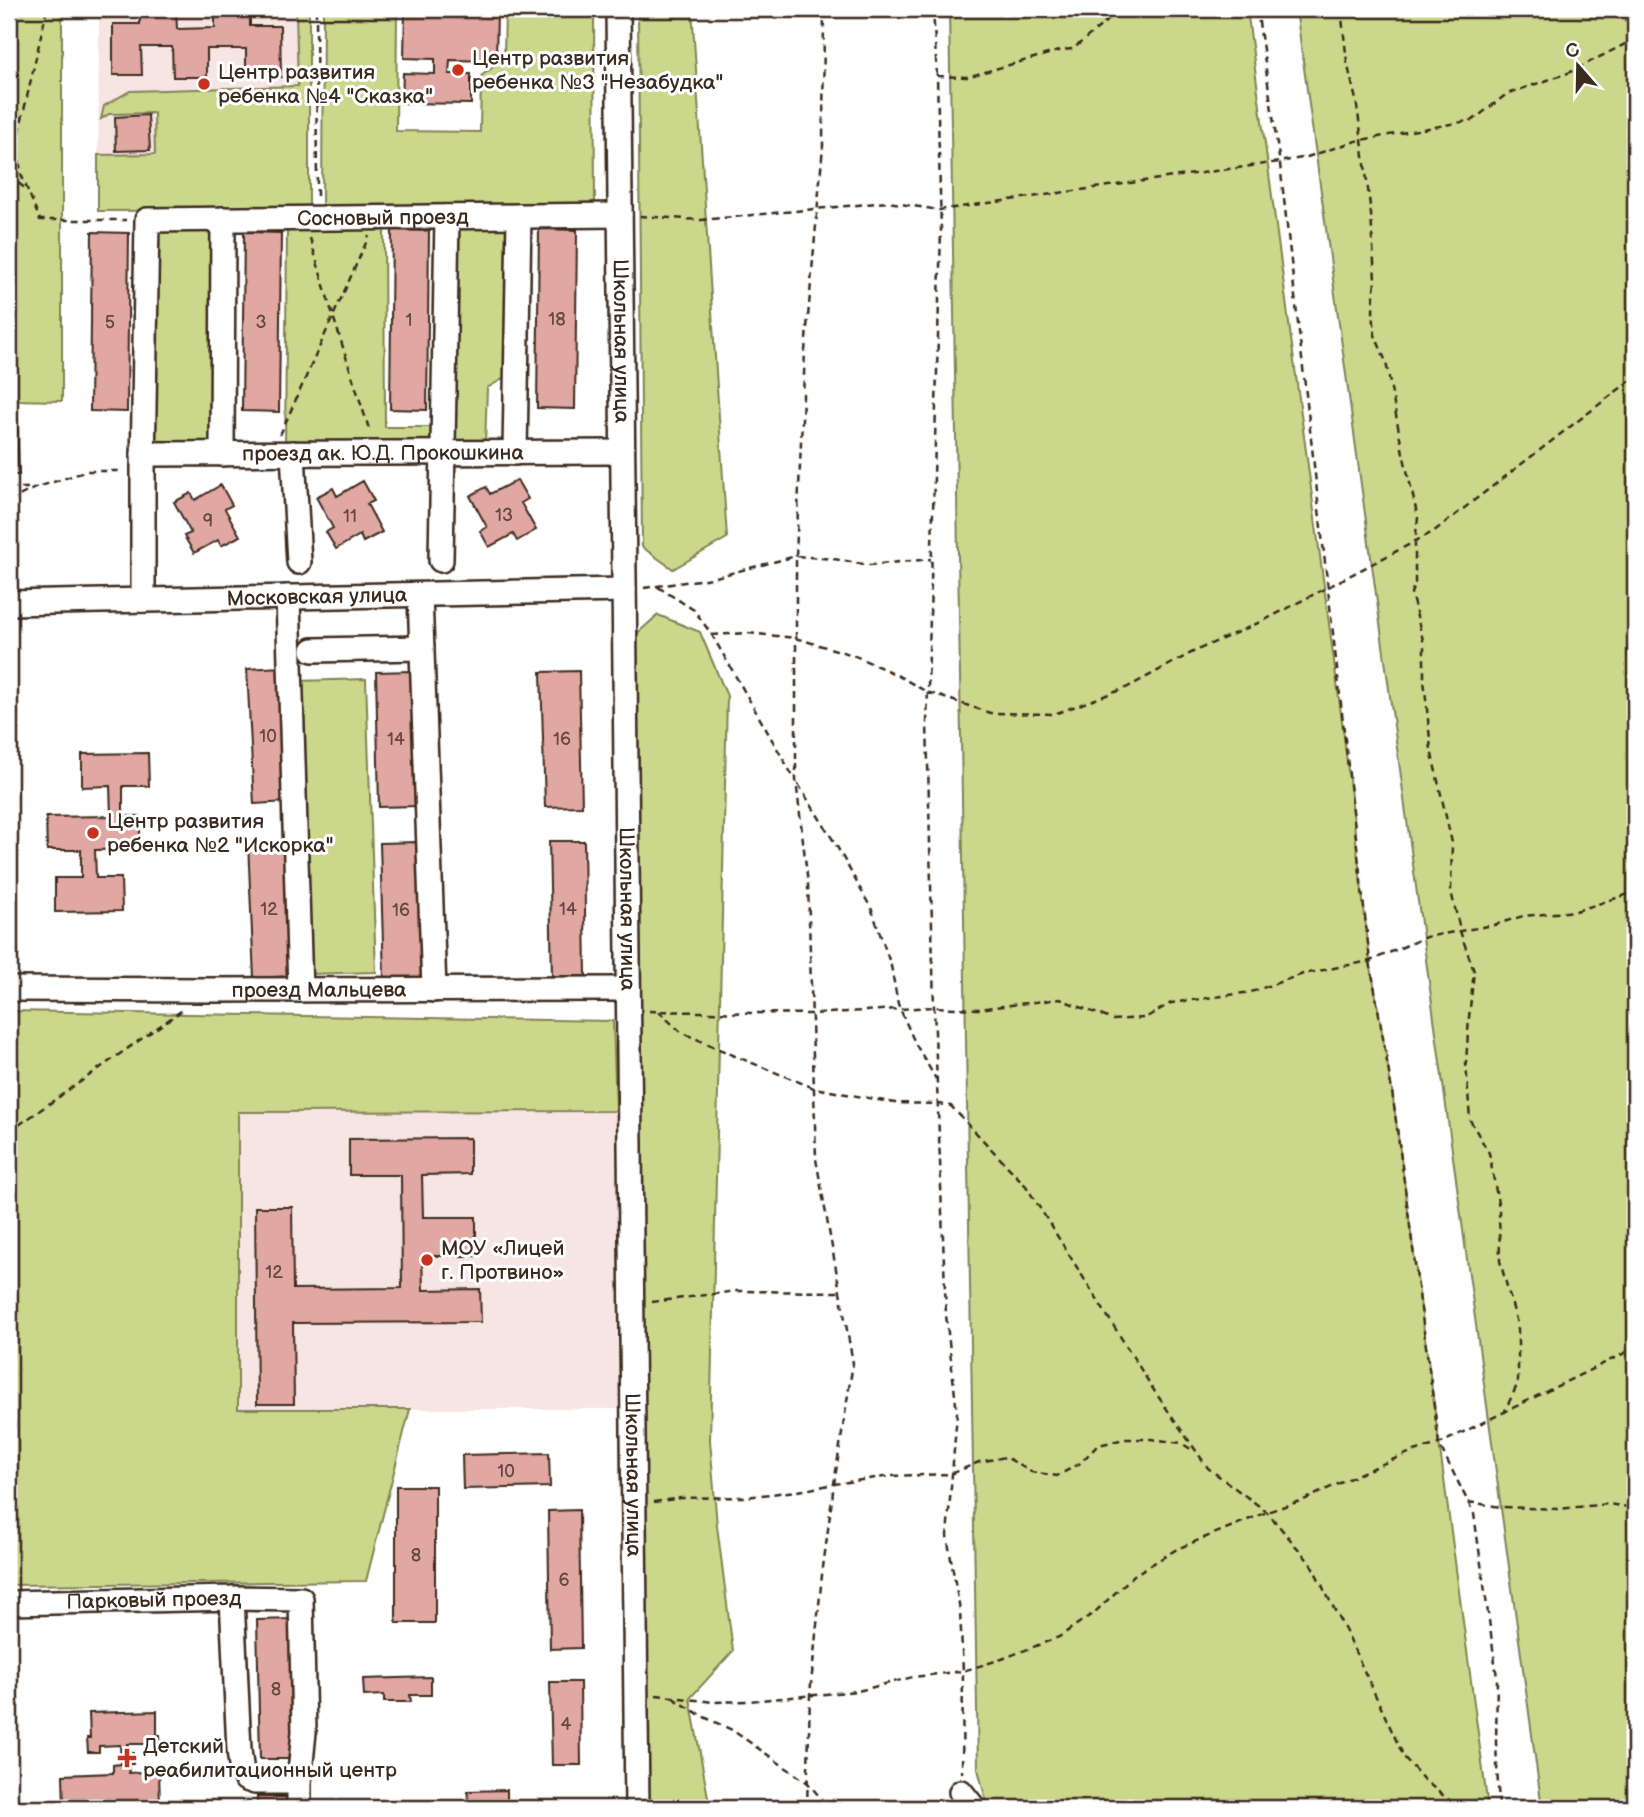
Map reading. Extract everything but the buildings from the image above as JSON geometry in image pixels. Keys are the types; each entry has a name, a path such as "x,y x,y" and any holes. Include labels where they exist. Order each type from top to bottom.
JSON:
{"street":[{"name":"Школьная улица","path":"618,9 637,1808"},
{"name":"Сосновый проезд","path":"147,220 620,215"},
{"path":"515,453 519,216"},
{"path":"441,560 447,217"},
{"path":"222,454 223,219"},
{"path":"143,600 147,220"},
{"name":"проезд ак. Ю.Д. Прокошкина","path":"143,462 222,454 622,452"},
{"path":"282,453 299,562"},
{"name":"Московская улица","path":"9,603 624,590"},
{"path":"420,595 434,990"},
{"path":"288,597 300,990"},
{"path":"313,650 422,648"},
{"name":"проезд Мальцева","path":"9,989 434,990 628,1000"},
{"path":"232,1598 242,1773 246,1780 255,1783 299,1782 299,1808"},
{"name":"Парковый проезд","path":"9,1603 301,1599 304,1732 299,1782"}],"path":[{"path":"47,9 17,141 21,174 40,220 147,220"},
{"path":"317,9 310,218 333,316 376,453"},
{"path":"807,1808 810,1694 822,1575 853,1363 816,1159 807,884 796,780 796,556 805,351 823,146 824,9"},
{"path":"933,9 941,231 927,722 934,1007 946,1315 957,1413 947,1536 960,1611 968,1800"},
{"path":"937,76 967,77 1073,49 1121,9"},
{"path":"1257,9 1279,162 1370,961 1392,1091 1439,1444 1474,1514 1497,1676 1499,1808"},
{"path":"1341,9 1347,61 1362,140 1372,227 1375,335 1386,362 1418,518 1415,584 1411,593 1424,644 1424,679 1431,750 1452,843 1451,891 1460,930 1474,971 1466,1063 1470,1120 1489,1153 1499,1209 1500,1261 1518,1327 1518,1383 1503,1413"},
{"path":"1590,9 1635,23"},
{"path":"620,215 701,220 888,202 939,210 1279,162 1307,157 1362,140 1473,120 1507,93 1568,73 1635,39"},
{"path":"9,176 28,191"},
{"path":"282,453 333,316 377,217"},
{"path":"712,635 747,633 795,638 853,655 928,692 990,713 1054,714 1126,688 1195,651 1328,588 1433,531 1635,376"},
{"path":"9,502 35,488 87,471 143,462"},
{"path":"9,488 35,488"},
{"path":"624,590 712,578 796,556 869,565 931,559"},
{"path":"656,586 694,610 712,635 835,843 872,910 891,966 900,1009 915,1043 938,1082"},
{"path":"658,1012 811,1014 934,1007 978,1009 1060,999 1113,1020 1144,1017 1171,1003 1251,992 1303,974 1370,961 1426,937 1494,925 1522,916 1576,911 1635,892"},
{"path":"9,1132 210,990"},
{"path":"628,1000 658,1012 681,1032 814,1088 895,1103 951,1106 1026,1186 1155,1392 1208,1468 1267,1512 1311,1564 1404,1757 1424,1780 1449,1800 1470,1808"},
{"path":"631,1304 737,1291 840,1293"},
{"path":"635,1693 673,1698 749,1701 858,1691 913,1677 963,1671 1059,1637 1095,1612 1134,1575 1177,1549 1306,1499 1411,1452 1439,1444 1635,1348"},
{"path":"633,1505 681,1498 745,1497 890,1476 951,1474 979,1462 1006,1457 1031,1472 1057,1476 1079,1464 1098,1445 1125,1439 1181,1443 1198,1453"},
{"path":"1468,1502 1501,1507 1559,1509 1608,1504 1635,1508"},
{"path":"673,1698 732,1730 808,1783 829,1808"}],"shaded area":[{"name":"Центр развития ребенка №4 \"Сказка\"","path":"99,9 309,9 309,210 98,211"},
{"name":"МОУ «Лицей г. Протвино»","path":"616,1111 618,1409 238,1409 238,1112"}],"green space":[{"path":"9,9 62,9 62,401 9,400"},
{"path":"280,9 309,9 309,210 98,211 98,155 155,154 154,113 109,114 101,119 104,106 130,91 298,86 296,12 280,12"},
{"name":"Центр развития ребенка №3 \"Незабудка\"","path":"323,9 397,9 396,131 480,132 481,76 504,59 505,9 594,9 595,210 322,214"},
{"path":"638,9 692,9 727,538 673,569 642,547"},
{"path":"949,9 1247,9 1344,736 1370,961 1392,1091 1488,1808 990,1808 987,1804 978,1769"},
{"path":"1296,9 1635,9 1635,1808 1542,1808"},
{"path":"512,222 508,376 487,388 485,445 450,445 453,224"},
{"path":"214,229 216,444 150,449 154,232"},
{"path":"287,229 384,229 385,427 438,427 438,451 285,451"},
{"path":"658,615 700,632 727,696 710,1440 717,1526 733,1651 690,1698 710,1808 643,1808 624,645"},
{"path":"366,679 376,972 308,974 299,681"},
{"path":"9,1011 613,1021 616,1111 238,1112 238,1409 410,1409 366,1581 9,1585"}],"place":[{"name":"Центр развития ребенка №3 \"Незабудка\"","path":"458,70"},
{"name":"Центр развития ребенка №4 \"Сказка\"","path":"204,84"},
{"name":"Центр развития ребенка №2 \"Искорка\"","path":"93,833"},
{"name":"МОУ «Лицей г. Протвино»","path":"427,1260"},
{"name":"Детский реабилитационный центр","path":"127,1758"}]}
